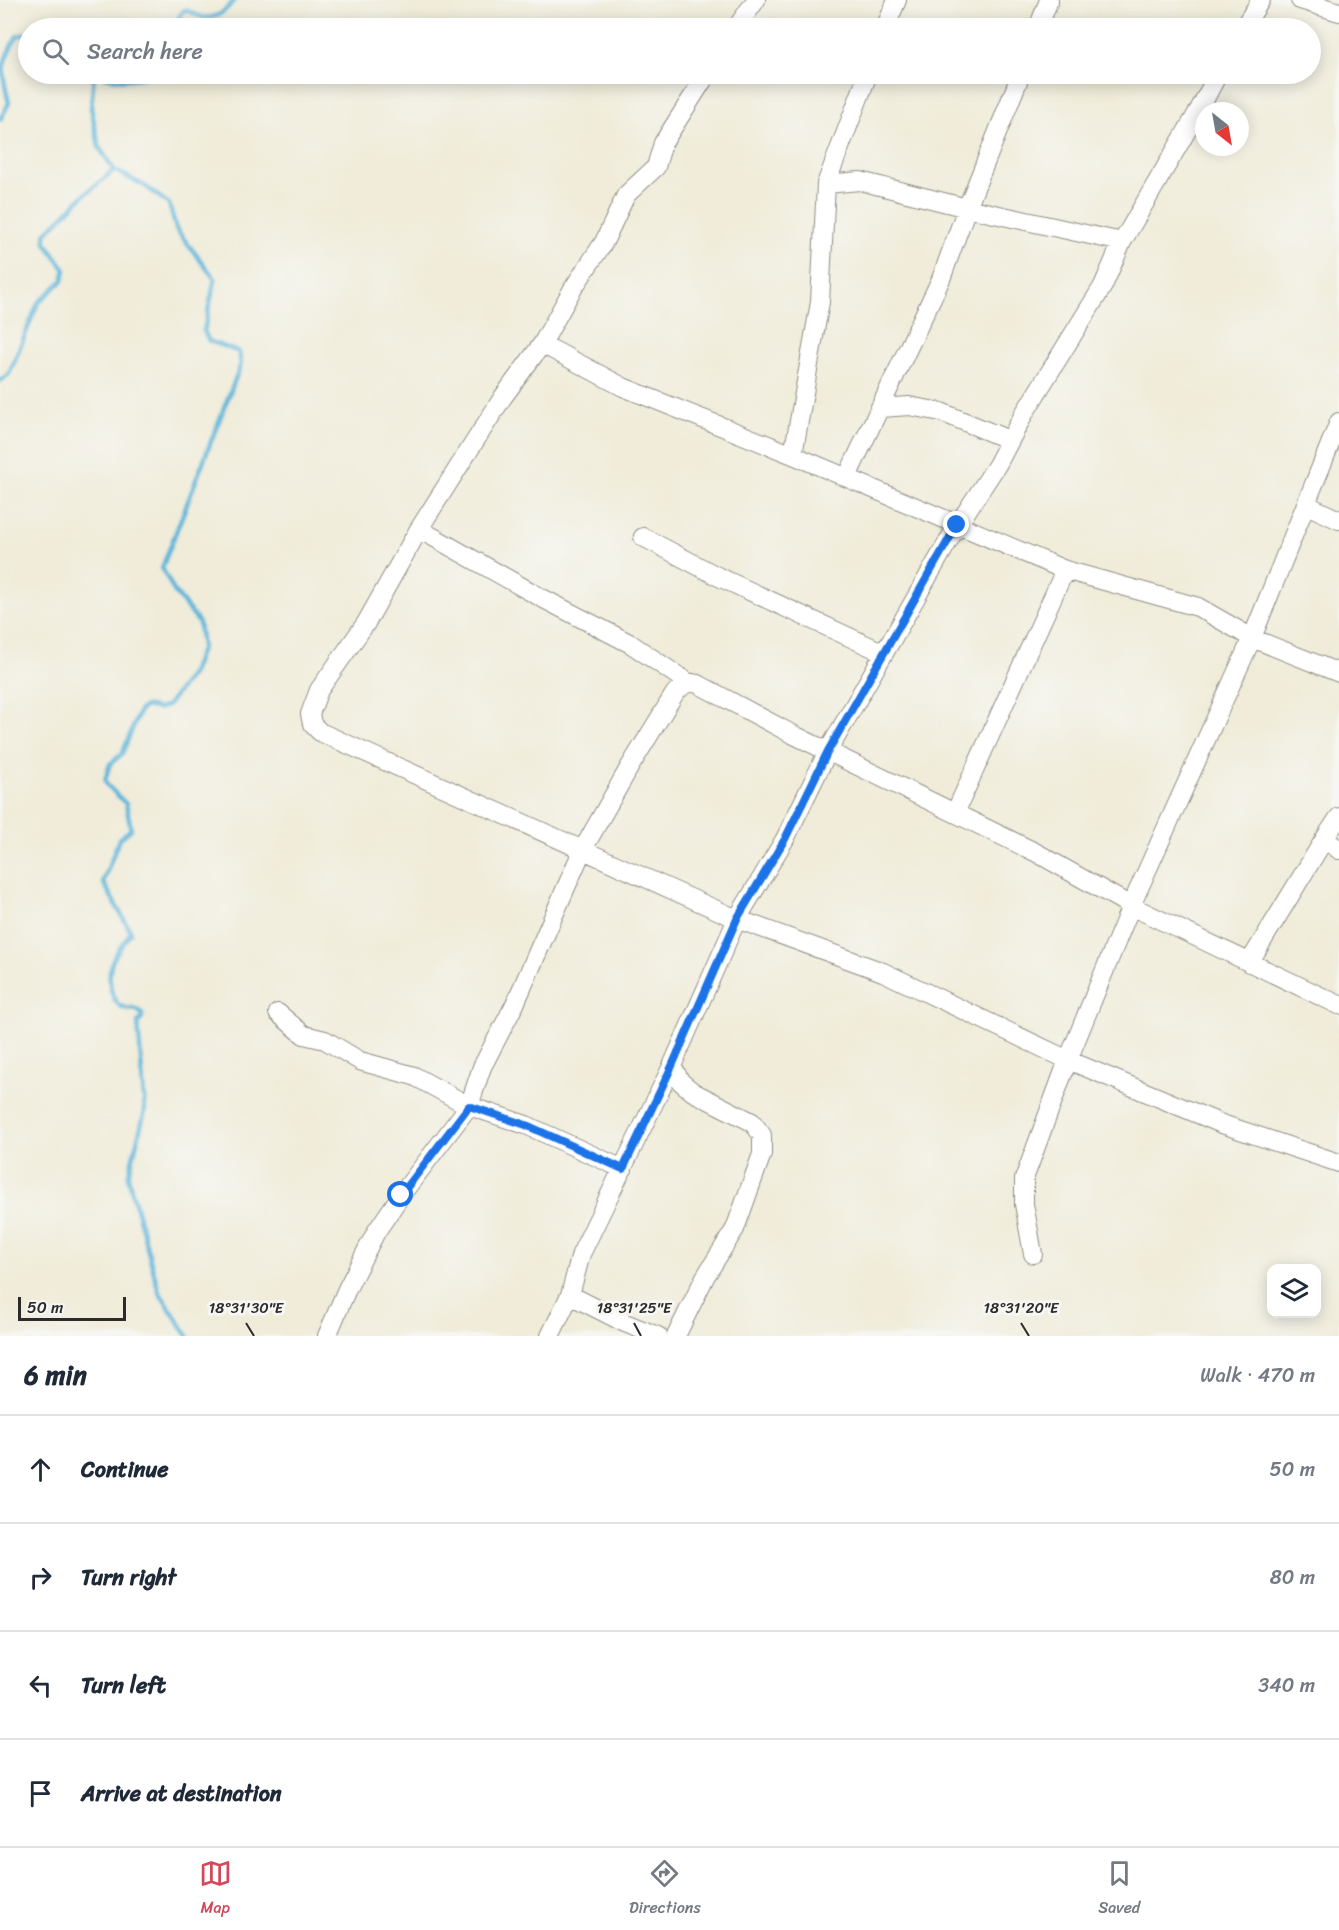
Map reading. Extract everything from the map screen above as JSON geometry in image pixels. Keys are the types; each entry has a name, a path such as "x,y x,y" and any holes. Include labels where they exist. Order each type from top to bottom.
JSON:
{"street":[{"path":"743,18 756,0"},
{"path":"889,18 897,0"},
{"path":"1042,18 1049,0"},
{"path":"1249,18 1261,0"},
{"path":"1300,0 1339,12"},
{"path":"700,84 663,143 656,167 626,195 604,242 572,290 542,344 503,397 418,529 366,623 319,690 310,714 312,724 320,732 737,919 883,972 1068,1060 1222,1124 1339,1163"},
{"path":"793,455 820,302 826,184 863,84"},
{"path":"847,477 942,279 967,208 1017,84"},
{"path":"550,1336 570,1295 581,1254 672,1066 737,919 785,839 828,751 957,525 997,465 1009,440 1103,286 1122,242 1213,84"},
{"path":"826,184 860,181 967,208 1122,242"},
{"path":"542,344 623,387 847,477 1065,570 1198,607 1252,638 1339,672"},
{"path":"881,408 909,406 941,412 1009,440"},
{"path":"1033,1254 1024,1204 1024,1179 1068,1060 1131,906 1252,638 1339,423"},
{"path":"1307,505 1339,520"},
{"path":"418,529 540,597 631,644 687,682 698,684 1036,853 1131,906 1339,1005"},
{"path":"643,537 719,577 884,653"},
{"path":"955,813 1065,570"},
{"path":"327,1336 347,1289 376,1232 469,1106 482,1067 515,1004 582,851 634,758 675,693 687,682"},
{"path":"1249,963 1339,817"},
{"path":"1327,835 1328,841 1339,850"},
{"path":"278,1013 304,1035 325,1040 360,1061 414,1076 469,1106 526,1125 623,1169"},
{"path":"672,1066 681,1082 693,1092 752,1122 762,1134 762,1154 735,1229 705,1277 676,1336"},
{"path":"570,1295 625,1323 658,1336"}],"waterway":[{"path":"207,18 224,11 234,0"},
{"path":"178,18 184,10 207,18"},
{"path":"0,120 9,103 4,83 5,61 18,36"},
{"path":"93,84 91,108 99,147 114,170 145,186 169,204 176,229 215,279 204,331 209,341 239,352 241,364 162,568 174,591 199,623 202,647 192,673 167,706 159,709 146,706 140,710 122,754 110,764 105,780 126,804 131,829 119,839 103,882 131,932 112,961 110,987 115,1001 126,1008 133,1008 142,1013 142,1019 138,1022 145,1111 128,1177 159,1292 188,1336"},
{"path":"0,381 9,374 38,303 63,280 65,270 46,243 45,234 84,195 114,170"}],"route":[{"path":"401,1195 469,1106 526,1125 623,1169 672,1066 737,919 785,839 828,751 957,525"}]}
